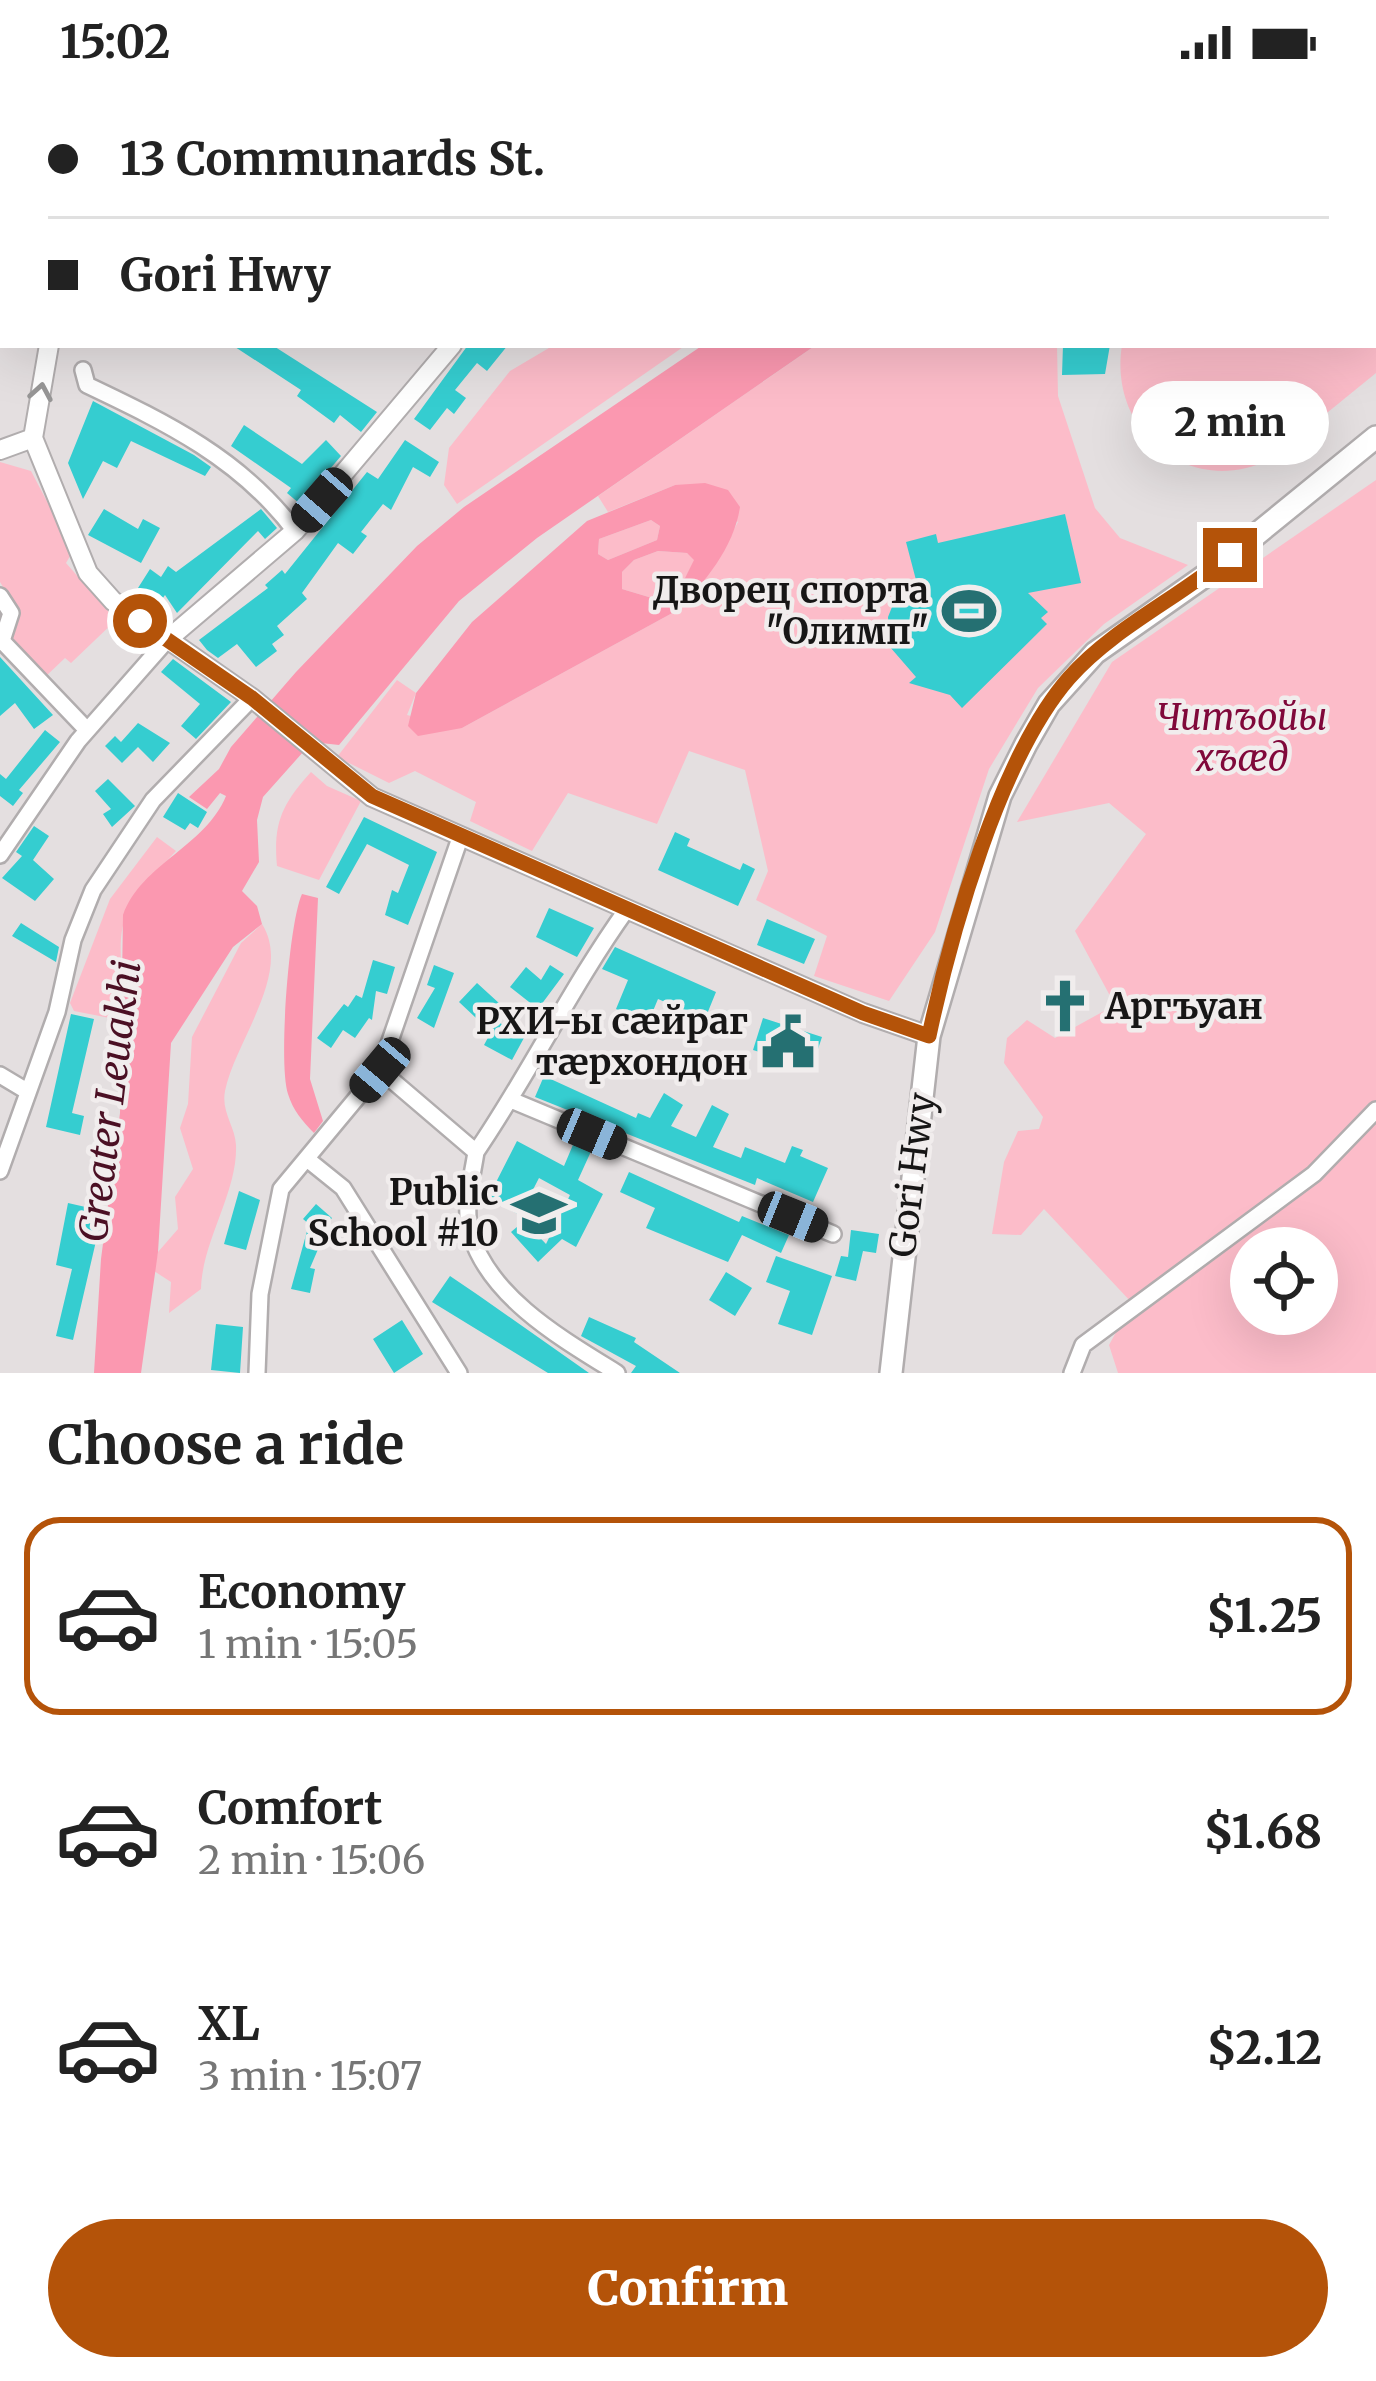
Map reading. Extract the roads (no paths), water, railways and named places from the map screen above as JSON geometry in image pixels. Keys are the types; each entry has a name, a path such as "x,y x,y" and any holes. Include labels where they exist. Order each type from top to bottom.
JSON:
{"main road":[{"name":"Gori Hwy","path":"891,1373 929,1036 1000,796 1049,704 1095,653 1209,573 1376,437"}],"street":[{"path":"48,348 33,438 88,573 113,601 252,698 372,796 863,1013 929,1036"},
{"path":"0,855 87,730 167,640 296,531 444,348"},
{"path":"82,370 87,385 185,431 265,490 296,531"},
{"path":"0,450 33,438"},
{"path":"0,596 11,613 2,641 87,730"},
{"path":"0,1171 25,1090 57,1012 73,940 93,890 153,800 252,698"},
{"path":"257,1373 260,1294 281,1190 380,1070 460,838"},
{"path":"617,1373 554,1334 484,1262 471,1233 468,1204 476,1152 511,1100 576,980 627,909"},
{"path":"380,1070 476,1152"},
{"path":"0,1075 25,1090"},
{"path":"511,1100 833,1234"},
{"path":"1072,1373 1083,1345 1314,1174 1376,1110"},
{"path":"307,1159 343,1188 459,1373"}],"place":[{"name":"Дворец спорта \"Олимп\"","path":"969,611"},
{"name":"Аргъуан","path":"1065,1006"},
{"name":"РХИ-ы сæйраг тæрхондон","path":"788,1042"},
{"name":"Public School #10","path":"539,1213"}],"park label":[{"name":"Читъойы хъæд","path":"1242,738"}],"water label":[{"name":"Greater Leuakhi","path":"110,1101"}]}
